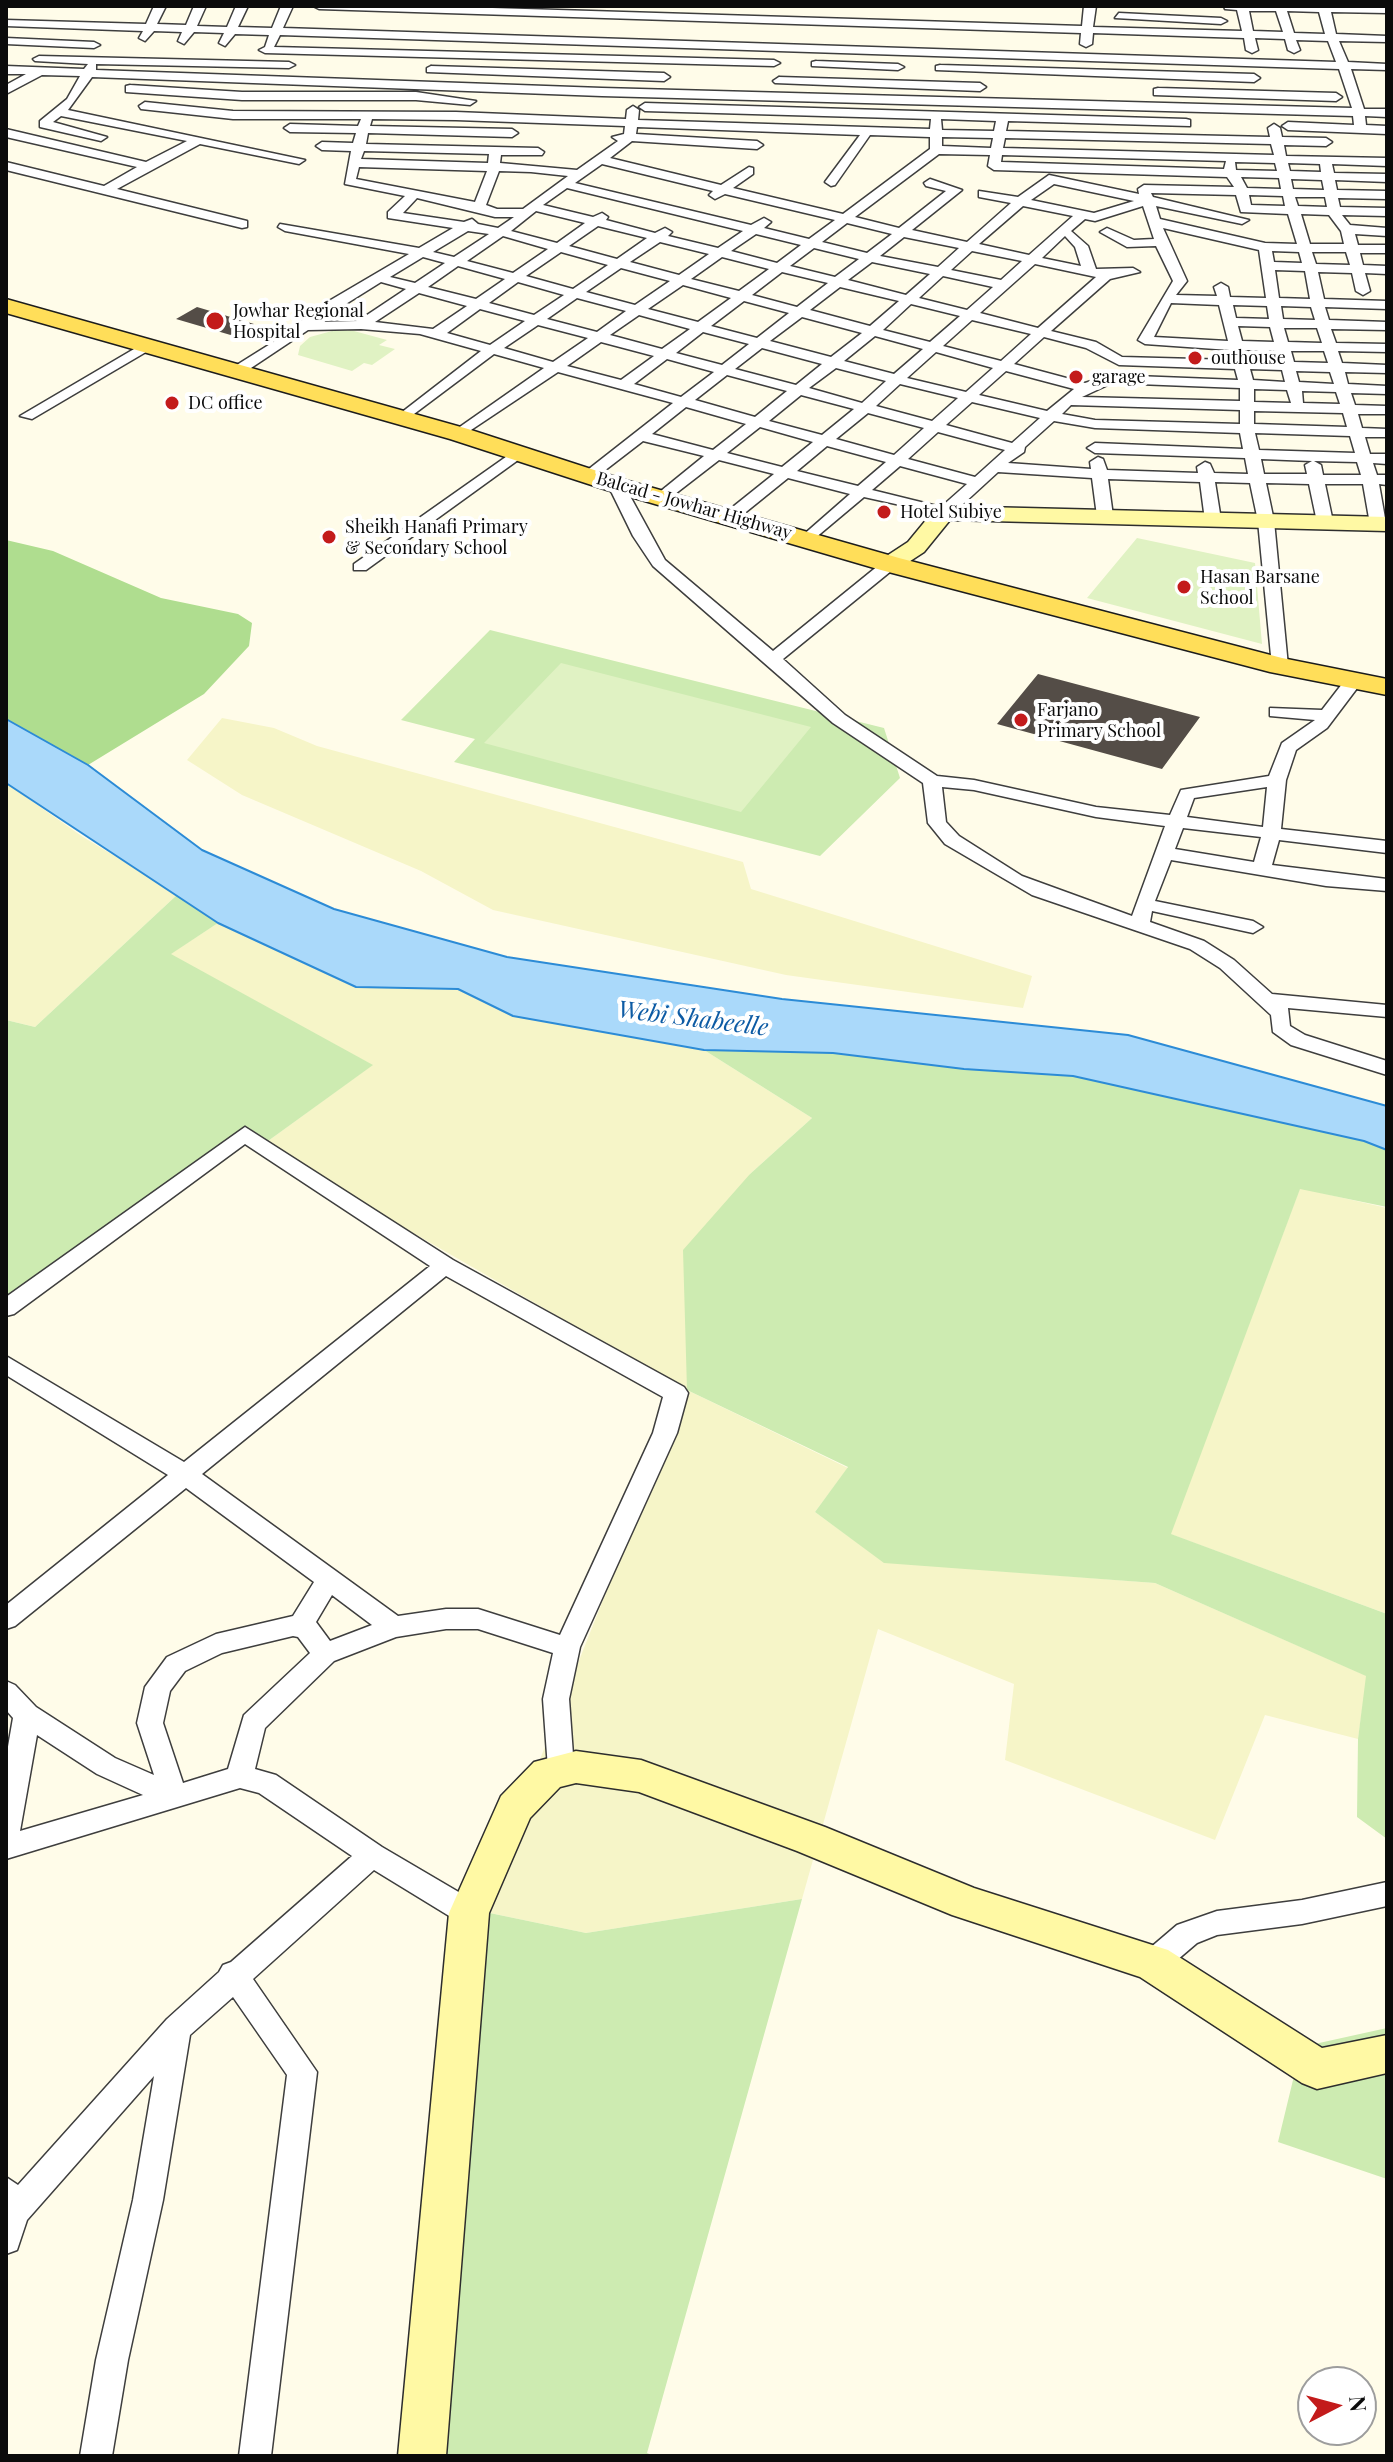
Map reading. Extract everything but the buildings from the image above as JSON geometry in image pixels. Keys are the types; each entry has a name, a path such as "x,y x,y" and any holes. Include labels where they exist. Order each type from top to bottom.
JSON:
{"main road":[{"name":"Balcad - Jowhar Highway","path":"6,306 459,434 616,485 890,564 1280,666 1387,687"}],"street":[{"path":"224,49 228,31 242,6"},
{"path":"233,115 242,96 266,65 268,50 287,6"},
{"path":"322,6 439,8 482,14 562,16 606,10 648,17 694,31 818,36 892,51 1165,60 1209,48 1255,54"},
{"path":"817,49 825,6"},
{"path":"1201,6 1207,20 1213,77 1229,125 1230,173 1243,191 1246,209 1334,210 1386,202"},
{"path":"1214,6 1387,10"},
{"path":"324,130 326,114 362,7"},
{"path":"844,131 852,114 850,65 863,7"},
{"path":"886,131 900,67 892,51 890,37 897,22 898,7"},
{"path":"642,436 944,513 1382,524 1361,458 1339,368 1329,345 1326,324 1288,193 1284,167 1267,126 1270,111 1242,7"},
{"path":"1280,7 1311,112 1316,142 1326,162 1338,222 1347,229 1387,232"},
{"path":"399,8 349,181 482,209 530,209 596,221 1091,345 1119,361 1387,368 1380,326 1364,298 1347,229"},
{"path":"429,70 425,54 439,8"},
{"path":"935,150 937,133 932,100 935,85 932,68 933,38 939,8"},
{"path":"1324,8 1339,59 1355,80 1356,113 1372,161 1382,178 1386,202"},
{"path":"1361,8 1372,25 1373,38 1383,54 1386,81"},
{"path":"967,69 971,9"},
{"path":"587,136 593,75 599,58 606,10"},
{"path":"1076,14 1090,10 1128,17 1164,12 1207,20 1255,54"},
{"path":"1088,186 1085,169 1086,43 1090,10"},
{"path":"8,59 39,24 50,13 12,11 6,23 39,24 75,27 111,28 156,17 198,12 235,18 435,24 482,14"},
{"path":"994,166 1003,118 1005,11"},
{"path":"81,149 120,126 161,91 169,76 183,61 188,30 198,12"},
{"path":"562,16 602,28 648,17 698,12 783,12 823,19 1004,25 1048,20 1126,38"},
{"path":"671,139 689,108 687,78 698,12"},
{"path":"716,142 725,124 743,12"},
{"path":"783,12 781,34 769,61 796,64 815,82 814,130"},
{"path":"1164,12 1165,75 1172,93 1181,172 1197,206 1194,211"},
{"path":"447,200 456,184 449,150 462,86 473,71 472,55 482,14"},
{"path":"520,73 517,56 525,15"},
{"path":"550,104 546,101 554,74 562,16"},
{"path":"156,17 188,30 313,35 817,49 890,37 1086,43 1126,38 1166,40 1296,58 1339,59 1383,54"},
{"path":"131,89 127,75 156,17"},
{"path":"361,325 501,232 630,137 648,17"},
{"path":"1128,17 1126,74 1135,122 1137,171 1144,195 1163,242 1206,287 1230,322 1239,366 1247,386 1244,406 1266,521 1280,666"},
{"path":"1037,173 1046,119 1049,72 1045,42 1048,20"},
{"path":"310,51 305,49 321,21"},
{"path":"932,68 1213,77 1288,31 1327,25 1372,25"},
{"path":"11,88 56,59 62,43 75,27"},
{"path":"101,137 45,125 60,112 98,59 111,28"},
{"path":"1288,31 1334,38 1387,39"},
{"path":"6,41 102,45"},
{"path":"8,59 98,59 137,53 153,47"},
{"path":"168,47 196,48"},
{"path":"210,48 239,49"},
{"path":"254,49 900,67"},
{"path":"767,126 764,110 777,81 773,69 796,64 817,49"},
{"path":"286,114 310,51"},
{"path":"137,53 183,61 305,66"},
{"path":"1339,59 1384,67"},
{"path":"188,111 228,63"},
{"path":"414,69 429,70"},
{"path":"6,70 131,89 242,96 373,98 462,86 549,89 634,106 1202,124"},
{"path":"399,147 407,131 423,70 677,77"},
{"path":"237,371 376,277 470,225 482,209 492,181 509,89 515,75 520,73"},
{"path":"78,83 127,75 377,82 461,101 550,104 637,92 690,92 1001,104 1387,113"},
{"path":"1333,80 1355,80"},
{"path":"763,81 991,88"},
{"path":"11,88 42,86"},
{"path":"1142,91 1371,98"},
{"path":"531,168 550,104"},
{"path":"145,106 233,115 502,118 587,136 757,145"},
{"path":"60,112 299,160"},
{"path":"290,128 501,133 590,122 633,122 844,131 1348,143"},
{"path":"1267,126 1387,130"},
{"path":"844,131 1037,173 1085,169 1230,173 1326,162 1387,162"},
{"path":"6,133 148,166"},
{"path":"831,182 851,151 865,137"},
{"path":"13,149 33,139"},
{"path":"107,190 198,140"},
{"path":"322,146 538,152"},
{"path":"625,384 842,217 935,150 1230,156 1330,177 1382,178"},
{"path":"598,159 694,213 872,258 1005,285"},
{"path":"355,163 531,168 580,174"},
{"path":"6,166 242,224"},
{"path":"402,419 491,351 694,213 749,171"},
{"path":"1037,173 1051,180 1144,195 1194,211 1242,220"},
{"path":"661,498 714,453 873,331 1020,202 1051,180"},
{"path":"590,475 725,373 956,190 930,183"},
{"path":"565,184 722,190 901,232 1090,271 1133,272"},
{"path":"434,335 644,186"},
{"path":"984,194 1095,217 1144,195 1188,190 1331,193 1386,202"},
{"path":"414,194 393,215 501,232 1005,364 1088,395 1147,403 1387,410"},
{"path":"459,434 600,339 788,204"},
{"path":"730,517 866,407 1084,213"},
{"path":"1155,222 1265,247 1387,249"},
{"path":"285,227 423,253 895,379 1050,416 1095,424 1387,433"},
{"path":"1107,232 1132,244 1163,242"},
{"path":"1071,235 1081,246 1090,271"},
{"path":"1265,247 1276,322 1307,431 1325,522"},
{"path":"1268,266 1387,270"},
{"path":"808,539 862,494 896,457 1112,272"},
{"path":"376,277 412,290 1019,449"},
{"path":"504,313 542,285"},
{"path":"1166,299 1206,287"},
{"path":"1383,348 1145,340 1166,299 1206,287 1273,295 1364,298 1387,305"},
{"path":"1364,298 1387,290"},
{"path":"1230,322 1380,326"},
{"path":"304,326 409,328 625,384 754,422 896,457 980,483"},
{"path":"27,416 146,346"},
{"path":"773,659 890,564 916,547 944,513 1019,449 1067,401 1088,395 1110,379 1119,361"},
{"path":"1190,363 1190,404 1202,452 1213,520"},
{"path":"1110,379 1192,385 1387,390"},
{"path":"1143,383 1149,450 1146,477"},
{"path":"1088,395 1095,424 1095,448 1105,516"},
{"path":"1095,448 1387,459"},
{"path":"360,567 520,452"},
{"path":"996,467 1146,477 1387,480"},
{"path":"616,485 641,536 659,563 839,719 932,781 974,785 1064,807 1271,836 1387,847"},
{"path":"1262,868 1271,836 1277,780 1288,747 1327,716 1355,679"},
{"path":"1276,712 1327,716"},
{"path":"1142,914 1190,792 1277,780"},
{"path":"932,781 937,823 952,840 1015,880 1039,891 1142,914 1253,927"},
{"path":"1347,881 1348,843"},
{"path":"1165,853 1387,885"},
{"path":"1142,914 1227,964 1281,1013 1280,1028 1298,1040 1387,1068"},
{"path":"1266,1000 1387,1011"},
{"path":"6,1308 245,1134 445,1265 676,1393 665,1433 567,1647 556,1699 561,1769"},
{"path":"6,1619 183,1473 445,1265"},
{"path":"6,1364 183,1473 327,1582 394,1627"},
{"path":"300,1626 327,1582"},
{"path":"240,1777 253,1723 325,1654 394,1627 446,1619 478,1619 567,1647"},
{"path":"174,1796 150,1723 158,1687 176,1664 216,1644 300,1626 306,1628 325,1654"},
{"path":"6,1692 27,1715 106,1766 174,1796"},
{"path":"6,1833 27,1715"},
{"path":"422,2456 469,1913 515,1808 536,1782 561,1769 594,1768 641,1776 811,1839 966,1903 1153,1963 1317,2069 1387,2054"},
{"path":"6,1847 240,1777 266,1783 372,1855 469,1913"},
{"path":"8,2216 177,2028 233,1974 372,1855"},
{"path":"1153,1963 1187,1934 1217,1923 1302,1912 1387,1894"},
{"path":"233,1974 302,2072 255,2456"},
{"path":"96,2456 112,2360 148,2200 177,2028"}],"green space":[{"path":"343,328 387,340 379,345 395,349 372,365 364,363 352,371 298,355 300,346 310,337"},
{"path":"1137,538 1255,563 1262,644 1087,598"},
{"path":"6,540 53,551 161,598 238,614 252,623 249,646 204,694 88,765 6,719"},
{"path":"490,630 884,728 900,778 820,856 454,762 475,739 401,720"},
{"path":"561,663 811,727 741,812 484,743"},
{"path":"222,718 274,728 317,746 743,862 751,889 1032,976 1023,1008 786,975 493,910 421,871 242,795 187,760"},
{"path":"6,783 83,837 178,894 35,1027 6,1020"},
{"path":"178,894 218,923 171,954 373,1065 268,1141 246,1126 6,1301 6,1020 35,1027"},
{"path":"218,923 356,987 458,989 513,1016 704,1050 812,1118 750,1174 687,1390 848,1468 815,1512 884,1562 1155,1583 1367,1676 1358,1739 1265,1715 1215,1840 1005,1760 1014,1684 878,1629 802,1899 586,1933 480,1911 686,1390 349,1196 268,1141 372,1065 170,954"},
{"path":"704,1050 833,1053 964,1069 1073,1076 1364,1141 1387,1150 1387,1207 1300,1189 1171,1534 1387,1614 1387,1839 1357,1817 1358,1739 1366,1676 1155,1583 884,1563 815,1512 848,1467 687,1390 683,1250 750,1174 812,1118"},
{"path":"1300,1188 1387,1208 1387,1614 1170,1534"},
{"path":"802,1899 647,2453 654,2456 442,2456 480,1911 586,1933"},
{"path":"1387,2028 1387,2179 1278,2142 1301,2047"}],"water":[{"name":"Webi Shabeelle","path":"6,719 88,765 202,850 334,909 507,957 782,999 1128,1035 1387,1106 1387,1150 1364,1141 1073,1076 964,1069 833,1053 704,1050 513,1016 458,989 356,987 218,923 6,783"}],"place":[{"name":"Jowhar Regional Hospital","path":"215,321"},
{"name":"outhouse","path":"1195,358"},
{"name":"garage","path":"1076,377"},
{"name":"DC office","path":"172,403"},
{"name":"Hotel Subiye","path":"884,512"},
{"name":"Sheikh Hanafi Primary & Secondary School","path":"329,537"},
{"name":"Hasan Barsane School","path":"1184,587"},
{"name":"Farjano Primary School","path":"1021,720"}]}
